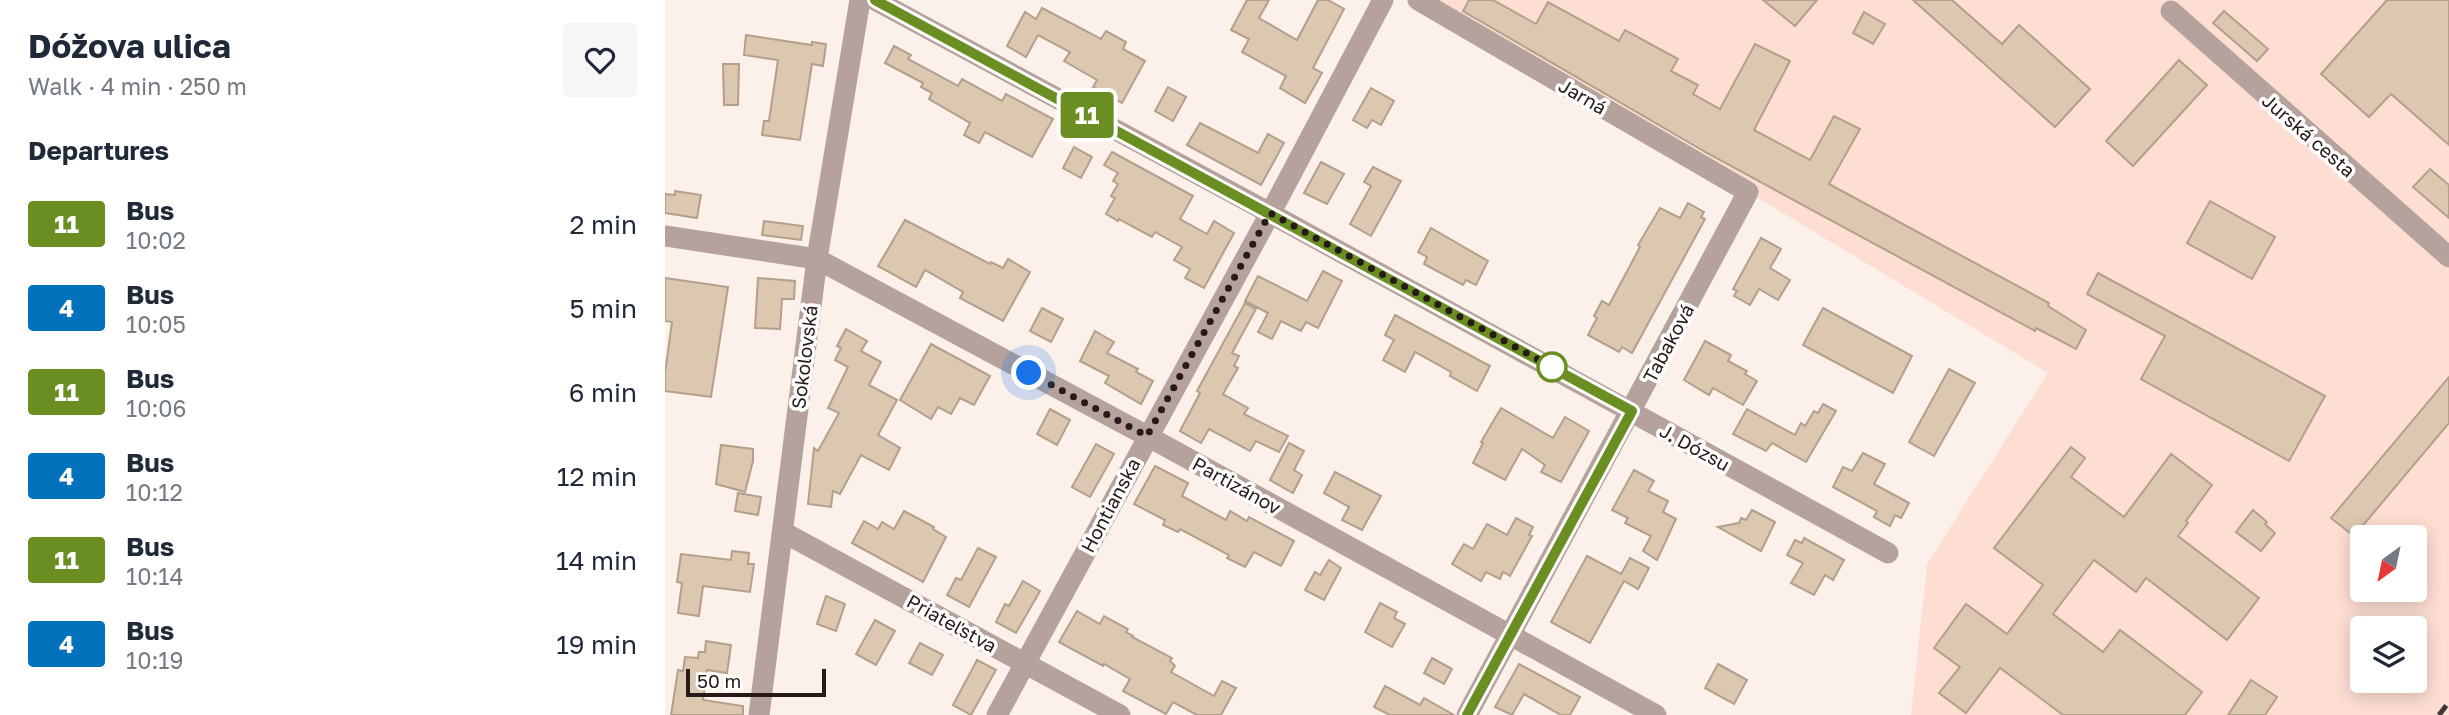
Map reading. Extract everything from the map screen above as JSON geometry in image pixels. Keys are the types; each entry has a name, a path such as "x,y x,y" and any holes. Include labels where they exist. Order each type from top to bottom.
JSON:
{"street":[{"name":"Sokolovská","path":"759,715 817,259 860,0"},
{"name":"J. Dózsu","path":"875,0 1270,213 1888,553"},
{"name":"Hontianska","path":"997,715 1383,0"},
{"name":"Jarná","path":"1418,0 1748,192"},
{"name":"Jurská cesta","path":"2171,11 2449,257"},
{"name":"Tabaková","path":"1467,715 1748,192"},
{"name":"Partizánov","path":"665,236 817,259 1511,634 1655,715"},
{"name":"Priateľstva","path":"783,533 1120,715"}],"shaded area":[{"path":"1418,0 2449,0 2449,715 1911,715 1927,564 2048,373 1748,192"}],"building":[{"path":"1247,0 1269,0 1259,18 1297,40 1318,0 1328,0 1344,9 1313,68 1322,73 1305,103 1280,88 1286,76 1242,52 1249,39 1231,30"},
{"path":"1469,0 1493,0 1536,24 1548,2 1619,41 1625,30 1678,59 1671,71 1698,85 1693,94 1720,109 1755,44 1790,61 1754,130 1810,160 1834,116 1860,129 1829,184 2049,303 2048,306 2086,330 2076,349 2036,328 2035,331 1707,153 1463,11"},
{"path":"1763,0 1817,0 1795,26"},
{"path":"1913,0 1952,0 2002,44 2019,25 2090,89 2055,127"},
{"path":"2387,0 2449,0 2449,145 2391,94 2369,117 2321,74"},
{"path":"1042,8 1101,39 1106,31 1126,42 1123,49 1145,61 1122,103 1093,87 1097,80 1064,61 1070,52 1038,35 1026,57 1007,46 1025,12 1036,19"},
{"path":"2224,11 2268,49 2257,61 2213,23"},
{"path":"1864,12 1885,24 1873,44 1853,33"},
{"path":"746,35 812,45 812,42 826,44 823,66 812,64 800,140 762,135 764,121 769,121 778,60 744,55"},
{"path":"894,46 911,55 908,59 958,86 962,79 1002,101 1006,94 1053,119 1032,157 985,132 979,143 964,135 970,123 929,99 932,93 921,87 923,83 885,63"},
{"path":"2179,60 2207,85 2133,166 2106,141"},
{"path":"723,64 739,64 738,105 724,105"},
{"path":"1168,87 1186,97 1173,121 1155,111"},
{"path":"1371,88 1394,101 1381,125 1372,120 1367,128 1353,120"},
{"path":"1200,123 1258,153 1268,134 1284,143 1261,185 1187,145"},
{"path":"1074,147 1092,157 1081,178 1063,168"},
{"path":"1112,152 1193,196 1180,219 1207,234 1214,221 1234,233 1204,288 1185,278 1190,269 1174,260 1182,247 1155,232 1152,237 1106,214 1115,198 1111,196 1118,184 1113,181 1118,173 1104,165"},
{"path":"1321,162 1344,174 1327,204 1304,193"},
{"path":"1373,167 1401,181 1371,236 1350,224 1371,186 1364,182"},
{"path":"2430,169 2449,185 2449,218 2413,187"},
{"path":"675,191 701,195 697,218 665,213 665,194 675,195"},
{"path":"2210,201 2275,237 2252,279 2187,243"},
{"path":"1688,203 1704,212 1701,217 1705,219 1632,353 1622,347 1619,352 1588,335 1602,301 1609,305 1640,247 1638,245 1660,208 1680,218"},
{"path":"905,220 990,264 991,262 1003,268 1008,259 1030,272 1003,321 960,298 963,292 925,270 916,287 878,266"},
{"path":"764,221 803,226 801,240 762,235"},
{"path":"1431,228 1488,261 1476,285 1466,280 1463,285 1424,264 1427,257 1418,252"},
{"path":"1761,238 1781,249 1770,268 1790,280 1778,300 1759,289 1750,305 1734,296 1737,291 1733,289"},
{"path":"1323,271 1342,281 1318,328 1306,322 1301,331 1281,321 1272,339 1258,332 1268,313 1245,301 1258,276 1307,301"},
{"path":"2098,273 2325,396 2289,461 2141,379 2165,336 2087,294"},
{"path":"665,278 728,287 711,397 665,391 672,322 665,321"},
{"path":"758,278 795,281 794,299 782,299 780,329 755,328"},
{"path":"1245,303 1256,309 1232,353 1239,356 1234,366 1238,368 1223,394 1248,408 1244,414 1288,436 1279,452 1256,441 1250,451 1209,429 1201,443 1180,431 1200,393 1197,391"},
{"path":"1042,308 1063,319 1051,342 1030,331"},
{"path":"1823,308 1912,356 1893,393 1803,345"},
{"path":"1395,315 1490,366 1477,391 1450,376 1451,372 1415,352 1405,372 1383,360 1394,340 1385,335"},
{"path":"846,329 867,341 861,351 881,362 869,385 897,400 878,435 900,448 889,470 861,455 840,494 833,491 831,507 808,504 814,448 818,451 839,413 828,408 848,367 835,360 841,348 837,346"},
{"path":"1095,331 1114,342 1107,353 1138,369 1136,372 1153,381 1141,404 1105,383 1109,376 1080,361"},
{"path":"1705,341 1731,355 1728,361 1747,371 1745,374 1757,381 1743,405 1713,388 1709,395 1684,380"},
{"path":"931,344 990,376 974,405 960,398 951,414 938,407 931,419 900,400"},
{"path":"1949,369 1975,383 1934,456 1909,442"},
{"path":"2449,377 2449,423 2363,525 2350,525 2350,533 2331,518"},
{"path":"1823,404 1836,411 1806,462 1772,443 1766,451 1733,434 1747,409 1795,435 1801,423 1805,426 1814,411 1818,413"},
{"path":"1501,408 1553,438 1565,417 1589,431 1561,482 1541,472 1545,465 1522,449 1505,480 1473,463 1483,443 1481,442"},
{"path":"1050,409 1070,420 1057,445 1037,434"},
{"path":"1289,443 1304,451 1294,470 1302,475 1293,493 1270,480"},
{"path":"1096,444 1114,454 1090,497 1072,487"},
{"path":"721,445 753,449 753,461 745,492 716,484"},
{"path":"2071,447 2085,458 2071,477 2124,517 2171,454 2212,485 2178,536 2259,598 2227,640 2146,578 2136,592 2094,560 2053,614 2103,652 2120,630 2202,692 2185,715 2063,715 2000,668 1966,713 1939,693 1960,667 1934,648 1966,604 2007,634 2043,585 1994,548"},
{"path":"1863,453 1885,464 1874,484 1909,503 1901,518 1895,515 1890,526 1874,517 1877,511 1833,487 1843,467 1852,471"},
{"path":"1155,466 1188,483 1182,496 1226,520 1230,511 1247,521 1249,517 1294,541 1281,566 1254,552 1245,567 1227,558 1229,555 1180,529 1178,532 1163,525 1165,520 1134,504"},
{"path":"1634,470 1654,481 1648,491 1668,501 1663,512 1676,519 1657,560 1643,551 1651,536 1625,523 1628,518 1612,510"},
{"path":"1335,472 1381,496 1362,530 1342,520 1349,507 1324,493"},
{"path":"738,493 761,497 758,515 735,511"},
{"path":"1752,510 1775,522 1761,551 1718,527 1739,523 1741,518 1746,520"},
{"path":"2253,510 2275,533 2261,551 2236,532"},
{"path":"904,511 934,527 933,529 946,537 923,582 852,543 864,521 878,529 882,522 894,529"},
{"path":"1516,518 1533,527 1529,535 1532,536 1510,576 1503,572 1500,579 1486,572 1481,581 1452,564 1464,544 1473,549 1487,524 1507,535"},
{"path":"1804,538 1844,560 1833,580 1825,575 1814,595 1791,583 1803,563 1787,555 1795,540 1802,543"},
{"path":"978,548 996,557 969,607 947,595 956,578 961,580"},
{"path":"732,551 749,553 748,564 754,564 750,592 703,586 699,616 678,613 682,583 677,582 681,554 731,560"},
{"path":"1587,556 1621,574 1630,558 1649,568 1638,589 1624,581 1590,643 1551,622"},
{"path":"1329,560 1341,568 1324,600 1305,590 1315,572 1320,575"},
{"path":"1023,581 1040,591 1016,633 996,622 1005,604 1009,606"},
{"path":"826,596 845,604 836,631 817,624"},
{"path":"1380,603 1397,612 1394,618 1405,624 1392,647 1365,632"},
{"path":"1077,611 1100,624 1104,616 1128,629 1126,632 1132,637 1172,658 1170,661 1175,666 1171,672 1214,696 1222,681 1236,688 1221,715 1197,715 1173,702 1166,714 1123,691 1130,679 1059,642"},
{"path":"875,620 895,631 876,665 856,654"},
{"path":"706,641 731,645 727,673 707,670 703,700 743,706 743,715 671,715 678,670 683,671 685,657 698,658 699,652 705,652"},
{"path":"920,643 943,655 932,675 909,663"},
{"path":"1432,658 1452,669 1444,684 1424,673"},
{"path":"977,660 996,670 971,715 953,705"},
{"path":"1519,664 1580,697 1570,715 1561,715 1524,694 1512,715 1495,707"},
{"path":"1718,664 1747,680 1734,704 1705,688"},
{"path":"2251,680 2277,697 2265,715 2228,715"},
{"path":"1385,686 1420,705 1424,698 1454,715 1390,715 1374,707"}],"railway":[{"path":"2439,715 2449,702"}],"bus line":[{"name":"11","path":"875,0 1632,411 1467,715"}],"route":[{"path":"1029,373 1147,436 1270,213 1552,367"}]}
